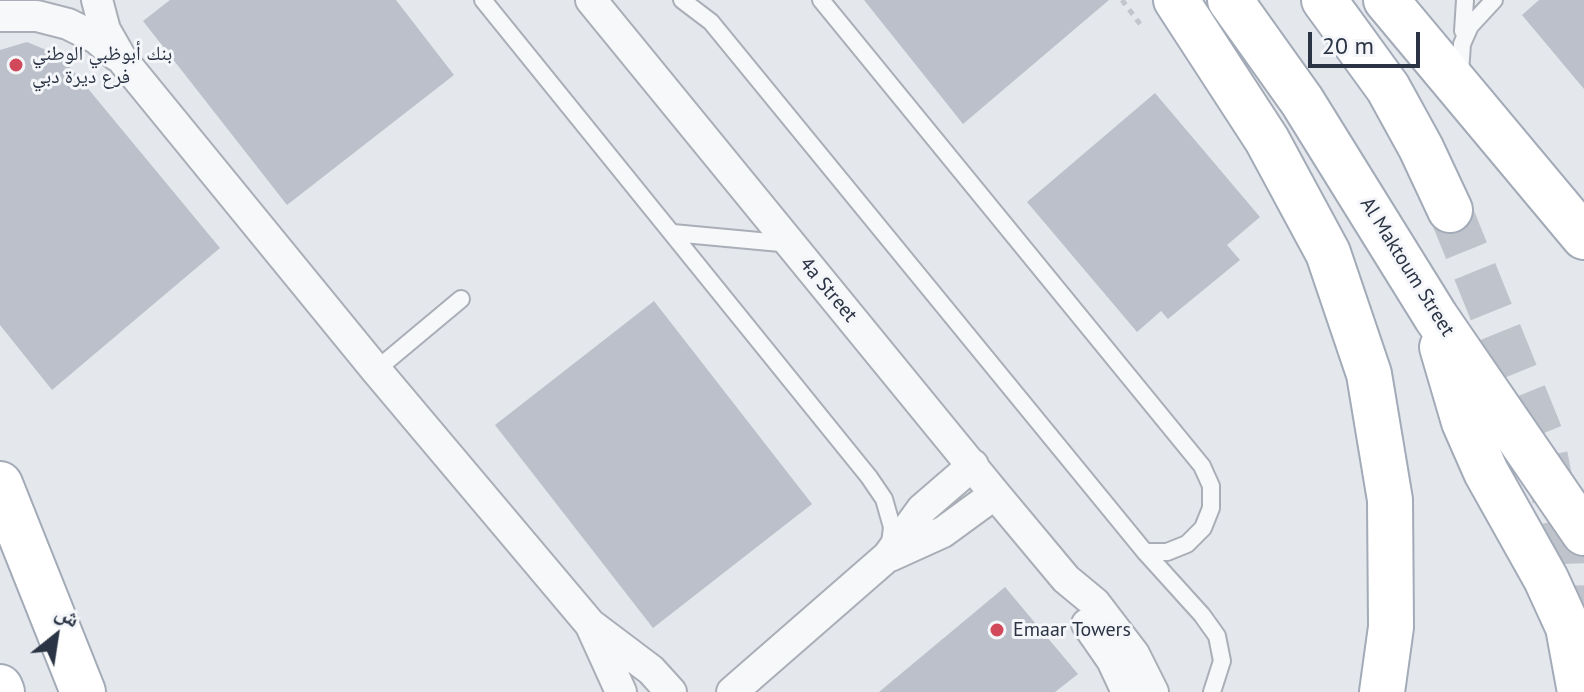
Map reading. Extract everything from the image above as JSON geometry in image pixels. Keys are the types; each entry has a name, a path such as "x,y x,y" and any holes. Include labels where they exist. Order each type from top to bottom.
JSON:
{"main road":[{"path":"1176,0 1267,140 1328,253 1369,374 1390,500 1391,627 1382,692"},
{"name":"Al Maktoum Street","path":"1230,0 1302,101 1436,317 1584,533"},
{"path":"1324,0 1388,88 1450,210"},
{"path":"1386,0 1582,235"},
{"path":"1436,317 1464,422 1486,472 1546,579 1568,627 1580,692"},
{"path":"0,484 83,692"}],"street":[{"path":"97,0 105,30 121,58 376,370 590,624 651,670 671,692"},
{"name":"4a Street","path":"591,0 1066,579"},
{"path":"0,16 37,16 68,24 96,38 121,58"},
{"path":"732,692 888,556 922,509 973,465"},
{"path":"888,556 943,532 995,494"},
{"path":"1066,579 1080,613 1112,660 1127,692"},
{"path":"1066,579 1095,603 1134,654 1153,692"},
{"path":"590,624 621,692"}],"lane":[{"path":"483,0 877,488 892,527 888,556"},
{"path":"500,21 504,0"},
{"path":"682,0 711,22"},
{"path":"693,0 1217,636 1222,661 1212,692"},
{"path":"821,0 1202,466 1211,486 1211,508 1203,528 1187,544 1167,552 1145,552"},
{"path":"1463,94 1460,78 1465,0"},
{"path":"1462,44 1470,26 1494,0"},
{"path":"673,233 791,244"},
{"path":"376,370 461,299"}],"path":[{"path":"1122,0 1150,37"}],"building":[{"path":"170,0 396,0 454,75 287,205 143,21"},
{"path":"864,0 1109,0 963,124"},
{"path":"1539,0 1584,0 1584,89 1522,15"},
{"path":"27,42 61,56 220,248 52,390 0,325 0,50"},
{"path":"1155,93 1260,217 1227,245 1240,260 1168,319 1161,311 1137,332 1027,202"},
{"path":"654,301 812,504 653,628 495,425"},
{"name":"Emaar Towers","path":"1005,587 1078,674 1055,692 879,692"}],"tunnel":[{"path":"1450,210 1542,437 1562,538 1565,622"}],"place":[{"name":"بنك أبوظبي الوطني فرع ديرة دبي","path":"16,65"},
{"name":"Emaar Towers","path":"997,630"}]}
